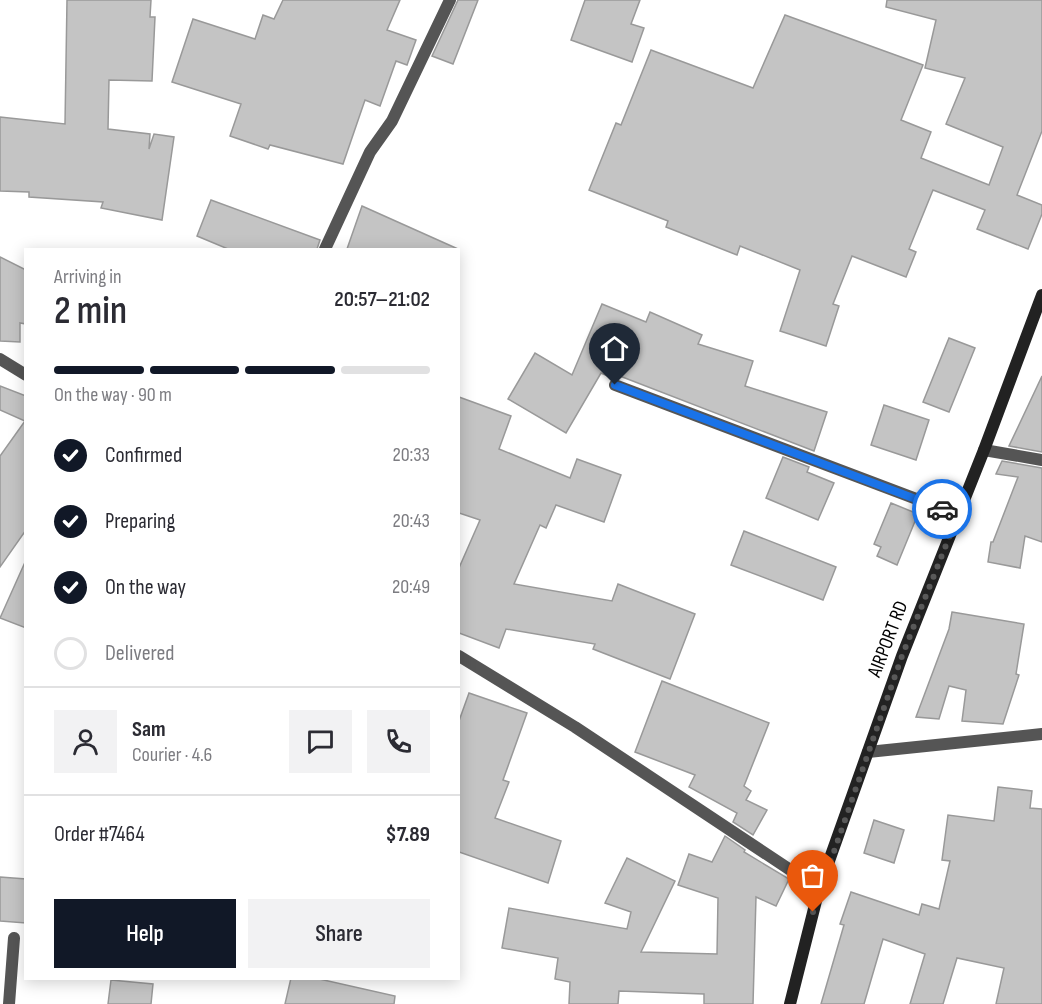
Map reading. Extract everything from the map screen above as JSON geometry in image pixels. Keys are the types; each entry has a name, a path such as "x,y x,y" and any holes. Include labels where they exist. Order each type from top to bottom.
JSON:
{"main road":[{"name":"AIRPORT RD","path":"790,1004 819,889 902,656 984,450 1042,295"}],"street":[{"path":"325,248 370,152 392,121 450,0"},
{"path":"0,358 24,374"},
{"path":"615,385 958,515"},
{"path":"984,450 1042,460"},
{"path":"460,657 575,727 819,889"},
{"path":"868,752 1042,734"},
{"path":"9,1004 14,938"}],"building":[{"path":"67,0 151,0 150,17 155,17 152,81 109,80 108,129 150,134 149,149 154,134 174,137 162,220 101,208 103,202 29,197 29,192 0,191 0,117 65,124"},
{"path":"283,0 400,0 387,30 416,40 407,65 396,61 380,106 365,100 343,164 270,145 268,149 230,136 241,104 172,82 193,19 255,39 263,15 274,19"},
{"path":"458,0 478,0 453,64 432,56"},
{"path":"585,0 640,0 631,24 644,28 632,62 571,40"},
{"path":"887,0 1042,0 1042,131 1017,195 1042,205 1042,214 1028,249 977,229 985,210 933,190 909,249 916,252 906,277 852,256 833,304 839,306 826,346 780,331 800,270 740,246 737,255 666,227 668,221 589,190 616,123 621,125 651,50 753,88 785,15 923,65 901,120 931,132 921,158 989,185 1003,147 946,124 965,78 925,68 936,20 886,7"},
{"path":"211,200 320,240 317,248 226,248 197,236"},
{"path":"362,206 456,248 347,248"},
{"path":"0,257 24,269 24,324 20,323 20,342 0,341"},
{"path":"602,304 646,322 650,312 702,335 698,344 753,361 745,386 827,412 814,451 612,373 610,377 601,373 566,433 508,399 535,353 572,375"},
{"path":"949,338 975,348 949,412 923,402"},
{"path":"1042,376 1042,452 1009,446"},
{"path":"0,386 24,395 24,421 0,410"},
{"path":"460,397 511,416 499,449 570,478 577,459 621,475 604,522 556,505 546,528 540,525 514,584 612,601 618,584 695,614 670,679 593,649 595,644 506,629 499,648 460,633 460,566 480,520 460,513"},
{"path":"884,405 929,420 916,460 871,445"},
{"path":"24,422 24,533 0,567 0,456"},
{"path":"783,457 809,467 807,472 834,483 818,520 766,498"},
{"path":"1002,461 1042,468 1042,542 1025,536 1020,568 988,562 991,542 993,542 1018,477 996,474"},
{"path":"891,503 918,514 897,565 877,556 881,547 874,544"},
{"path":"744,531 836,567 823,600 731,565"},
{"path":"24,564 24,627 0,618"},
{"path":"952,612 1024,624 1016,674 1019,675 1003,724 962,721 966,690 949,686 939,719 916,717 949,629"},
{"path":"662,681 769,723 744,786 751,791 746,800 767,810 753,835 733,822 737,813 689,787 695,775 635,752"},
{"path":"469,693 527,713 503,780 509,782 495,818 561,841 548,883 460,852 460,718"},
{"path":"998,787 1032,791 1030,808 1042,809 1042,1004 996,1004 1004,968 957,958 943,1004 910,1004 925,954 883,939 864,1004 821,1004 844,925 840,924 851,892 919,915 922,904 939,909 950,861 942,860 948,815 994,821"},
{"path":"874,820 904,830 894,863 864,853"},
{"path":"725,836 745,850 744,852 789,879 776,906 756,897 753,1004 704,1004 704,994 619,991 618,1004 569,1004 570,982 555,979 558,958 502,948 509,908 627,929 631,912 605,903 627,858 675,881 641,952 717,954 718,898 678,885 689,854 712,862"},
{"path":"0,877 24,879 24,923 0,921"},
{"path":"111,980 153,984 151,1004 108,1004"},
{"path":"291,980 324,980 395,996 394,1004 285,1004"}],"way so far":[{"path":"813,912 819,889 902,656 958,515 942,509"}],"route":[{"path":"615,385 942,509"}]}
